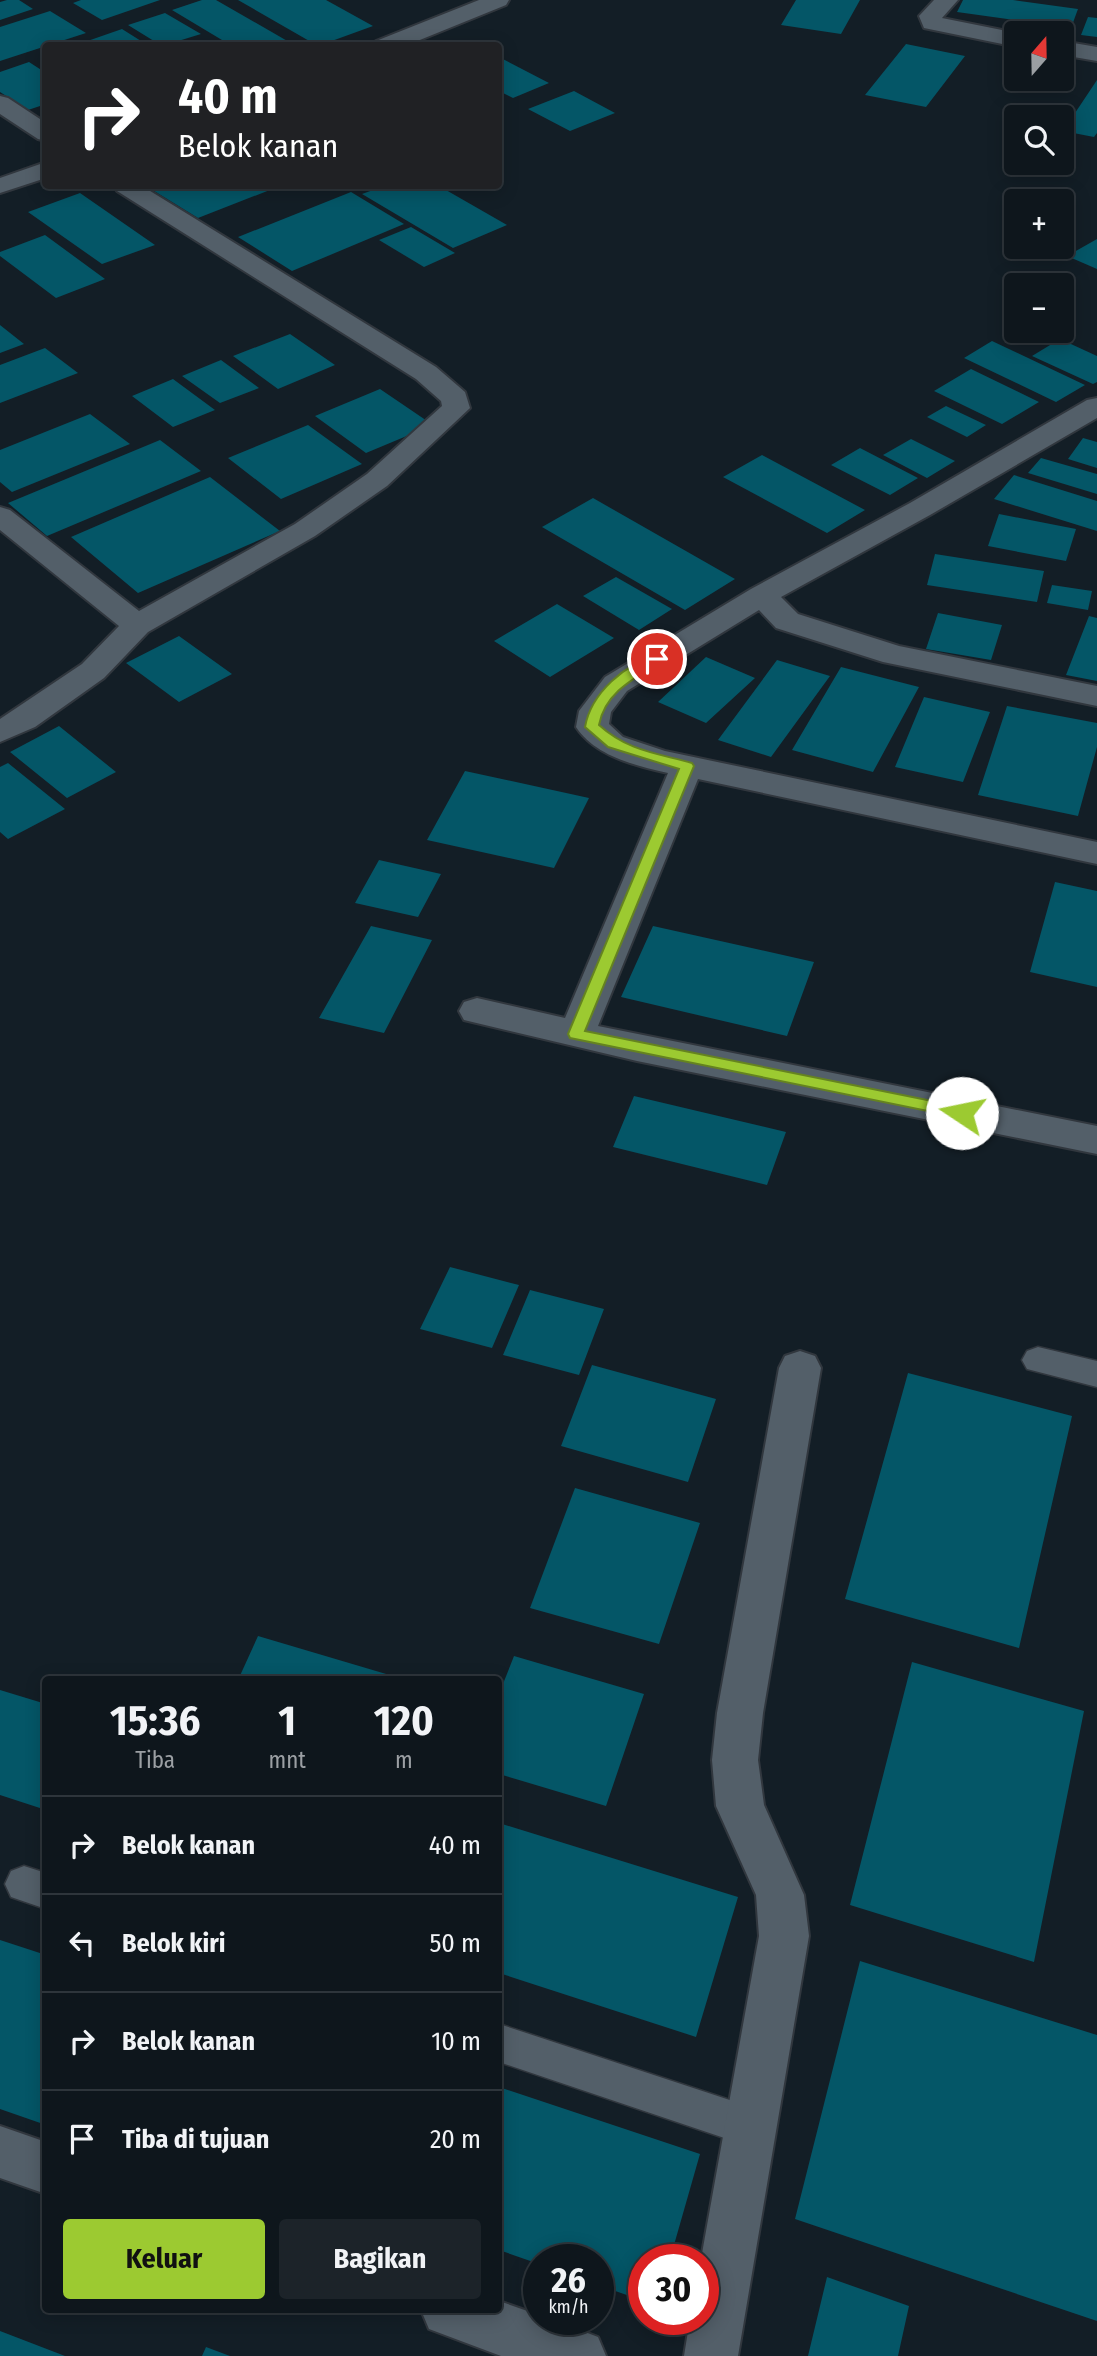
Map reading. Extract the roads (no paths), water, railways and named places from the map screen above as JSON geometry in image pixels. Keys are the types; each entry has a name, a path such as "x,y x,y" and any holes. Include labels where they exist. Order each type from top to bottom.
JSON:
{"street":[{"path":"394,42 498,0"},
{"path":"947,0 930,16 932,23 1004,37"},
{"path":"1074,50 1097,54"},
{"path":"0,103 42,131"},
{"path":"0,186 42,170"},
{"path":"0,732 24,720 93,671 137,625 305,530 377,480 450,414 457,403 455,398 426,373 131,189"},
{"path":"1097,405 920,509 762,595 616,684 595,711 592,727 612,744 658,760 1097,853"},
{"path":"0,516 137,625"},
{"path":"762,595 788,621 812,631 894,655 1097,696"},
{"path":"576,1034 687,766"},
{"path":"477,1011 576,1034 1097,1139"},
{"path":"711,2356 784,1936 780,1895 740,1806 735,1760 740,1713 800,1368"},
{"path":"0,2152 42,2167"},
{"path":"457,2313 579,2356"}],"lane":[{"path":"1038,1360 1097,1374"},
{"path":"502,2044 751,2127"}]}
